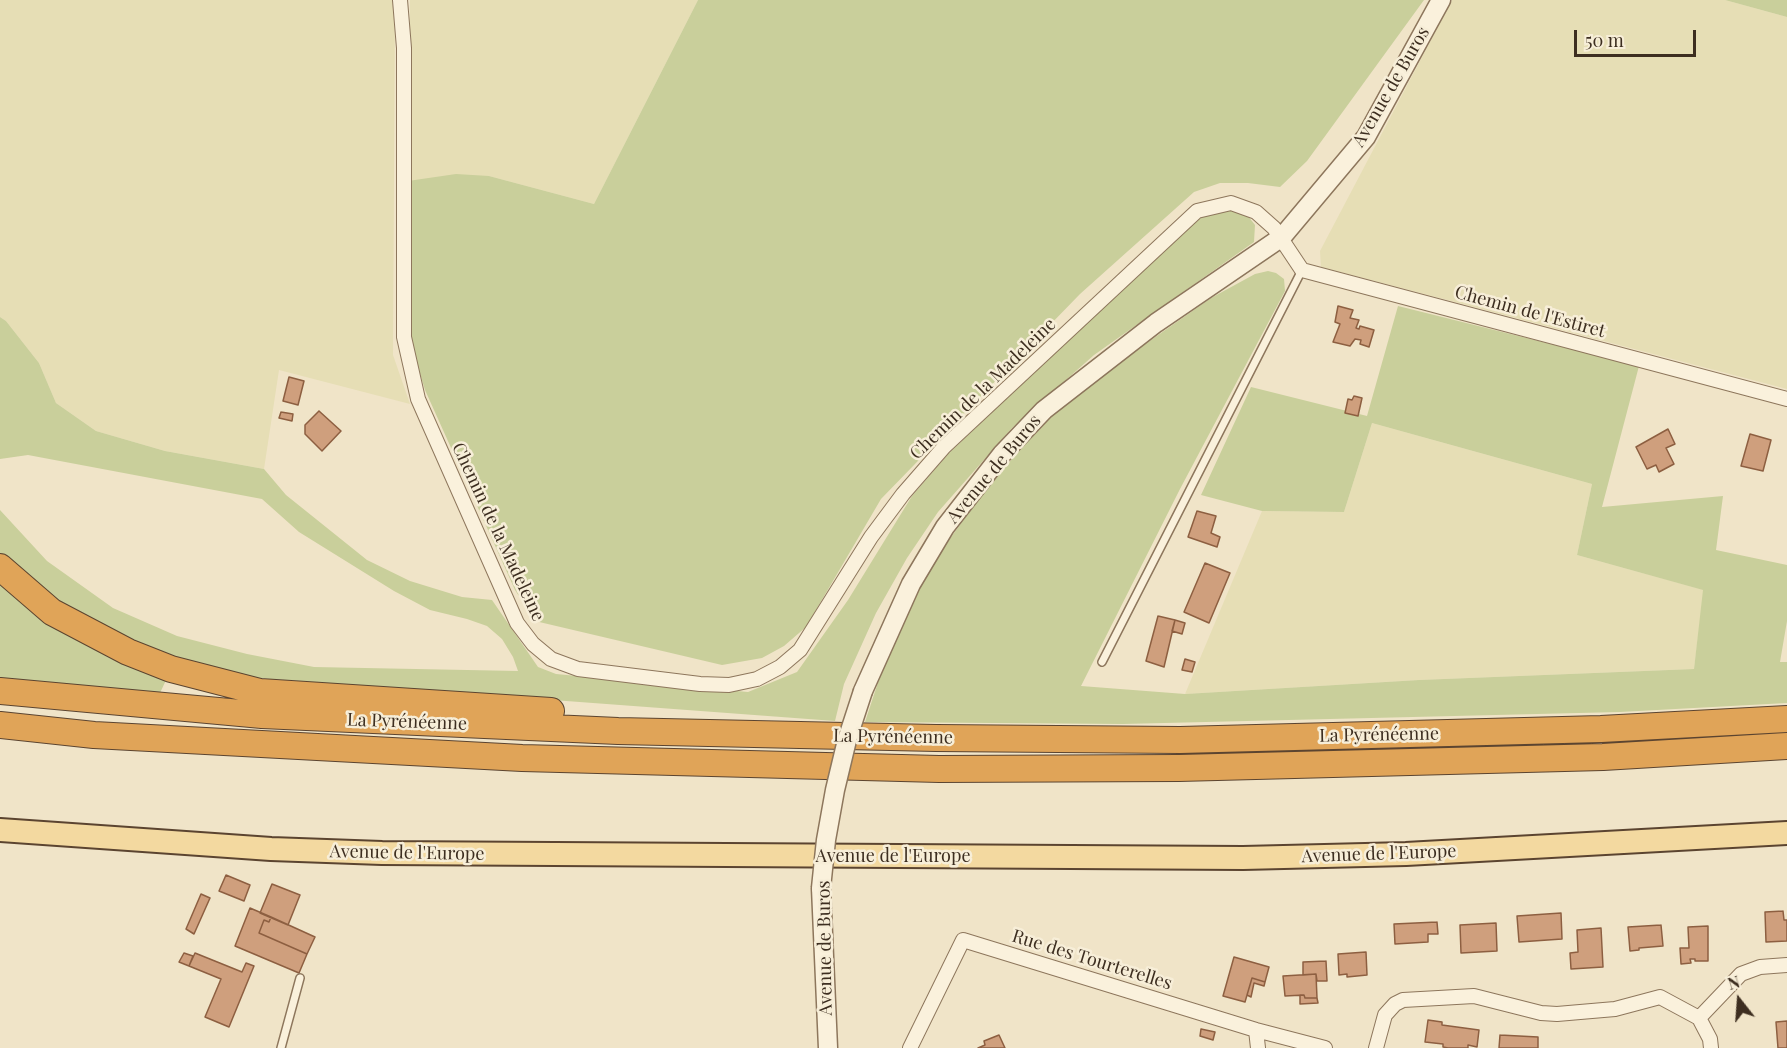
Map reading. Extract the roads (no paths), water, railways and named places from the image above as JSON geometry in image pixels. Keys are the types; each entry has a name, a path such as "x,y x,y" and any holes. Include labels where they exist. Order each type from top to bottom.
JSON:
{"highway":[{"path":"0,567 52,612 128,652 182,672 260,692 590,714 618,731"},
{"name":"La Pyrénéenne","path":"0,691 262,715 618,731 936,738 1180,740 1601,729 1787,718"},
{"name":"La Pyrénéenne","path":"0,725 93,735 522,758 939,769 1179,768 1603,757 1787,746"},
{"path":"0,741 50,743 93,735"}],"main road":[{"name":"Avenue de l'Europe","path":"0,830 271,849 382,853 1219,858 1406,854 1787,833"}],"street":[{"name":"Chemin de la Madeleine","path":"400,0 404,48 404,338 418,399 518,623 533,644 551,659 578,669 700,684 729,685 758,679 780,667 800,650 871,537 903,494 944,447 1197,211 1231,202 1256,212 1282,237"},
{"name":"Avenue de Buros","path":"828,1048 821,888 826,840 835,790 863,691 911,584 922,565 945,527 1002,454 1044,410 1156,323 1282,237 1366,137 1441,0"},
{"path":"1282,237 1302,270"},
{"name":"Chemin de l'Estiret","path":"1302,270 1787,399"},
{"name":"Rue des Tourterelles","path":"910,1048 963,940 1326,1048"},
{"path":"1700,1018 1742,974 1760,967 1787,965"},
{"path":"1376,1048 1385,1015 1395,1004 1403,1000 1474,996 1541,1013 1557,1014 1615,1009 1660,997 1700,1018 1710,1039 1711,1048"},
{"path":"1256,1029 1258,1048"}],"lane":[{"path":"1102,662 1302,270"},
{"path":"280,1048 300,978"}]}
